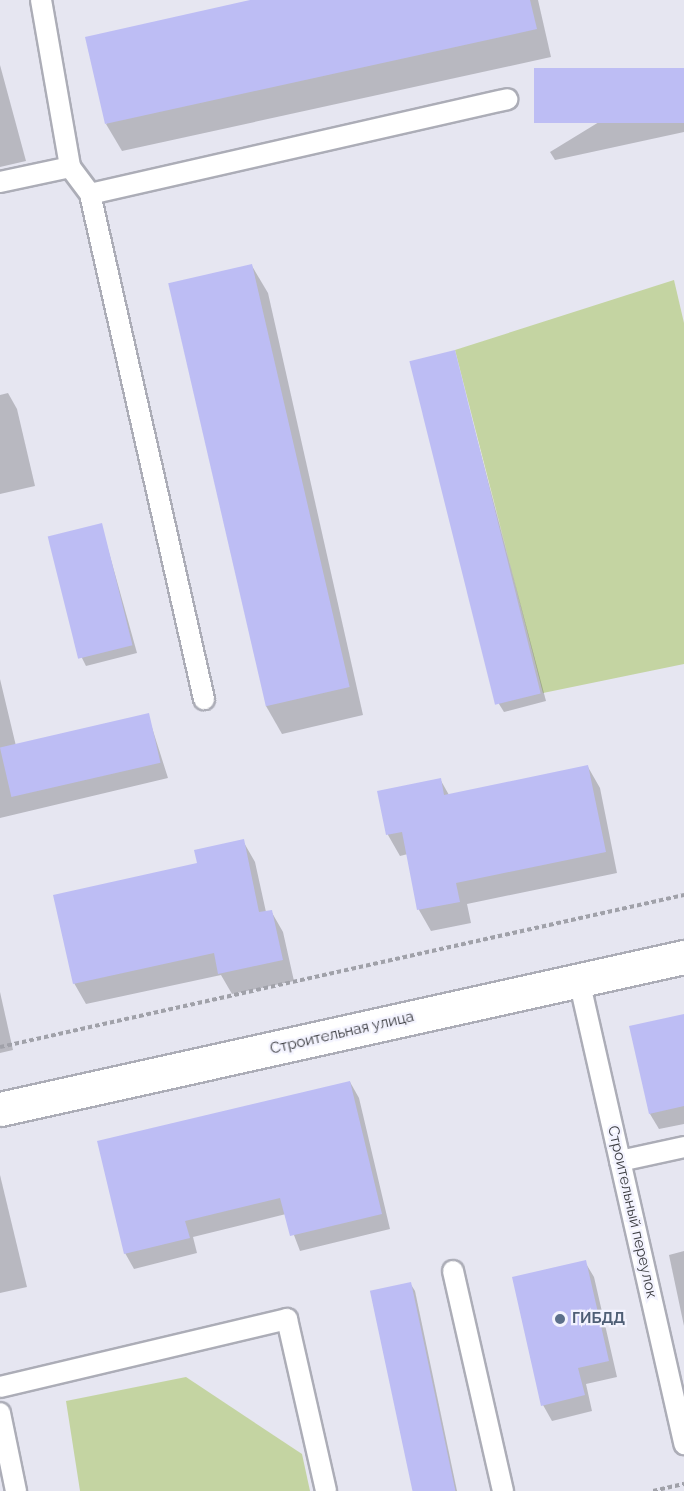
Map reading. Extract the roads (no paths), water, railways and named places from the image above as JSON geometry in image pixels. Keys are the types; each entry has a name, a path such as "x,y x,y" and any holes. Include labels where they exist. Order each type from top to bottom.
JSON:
{"street":[{"name":"Строительная улица","path":"0,1108 684,957"}],"lane":[{"path":"40,0 70,166 90,194 204,699"},
{"path":"90,194 507,99"},
{"path":"0,182 70,166"},
{"name":"Строительный переулок","path":"579,980 684,1444"},
{"path":"620,1161 684,1147"},
{"path":"453,1271 503,1491"},
{"path":"0,1387 287,1319 326,1491"},
{"path":"0,1413 16,1491"}],"place":[{"name":"ГИБДД","path":"560,1319"}]}
